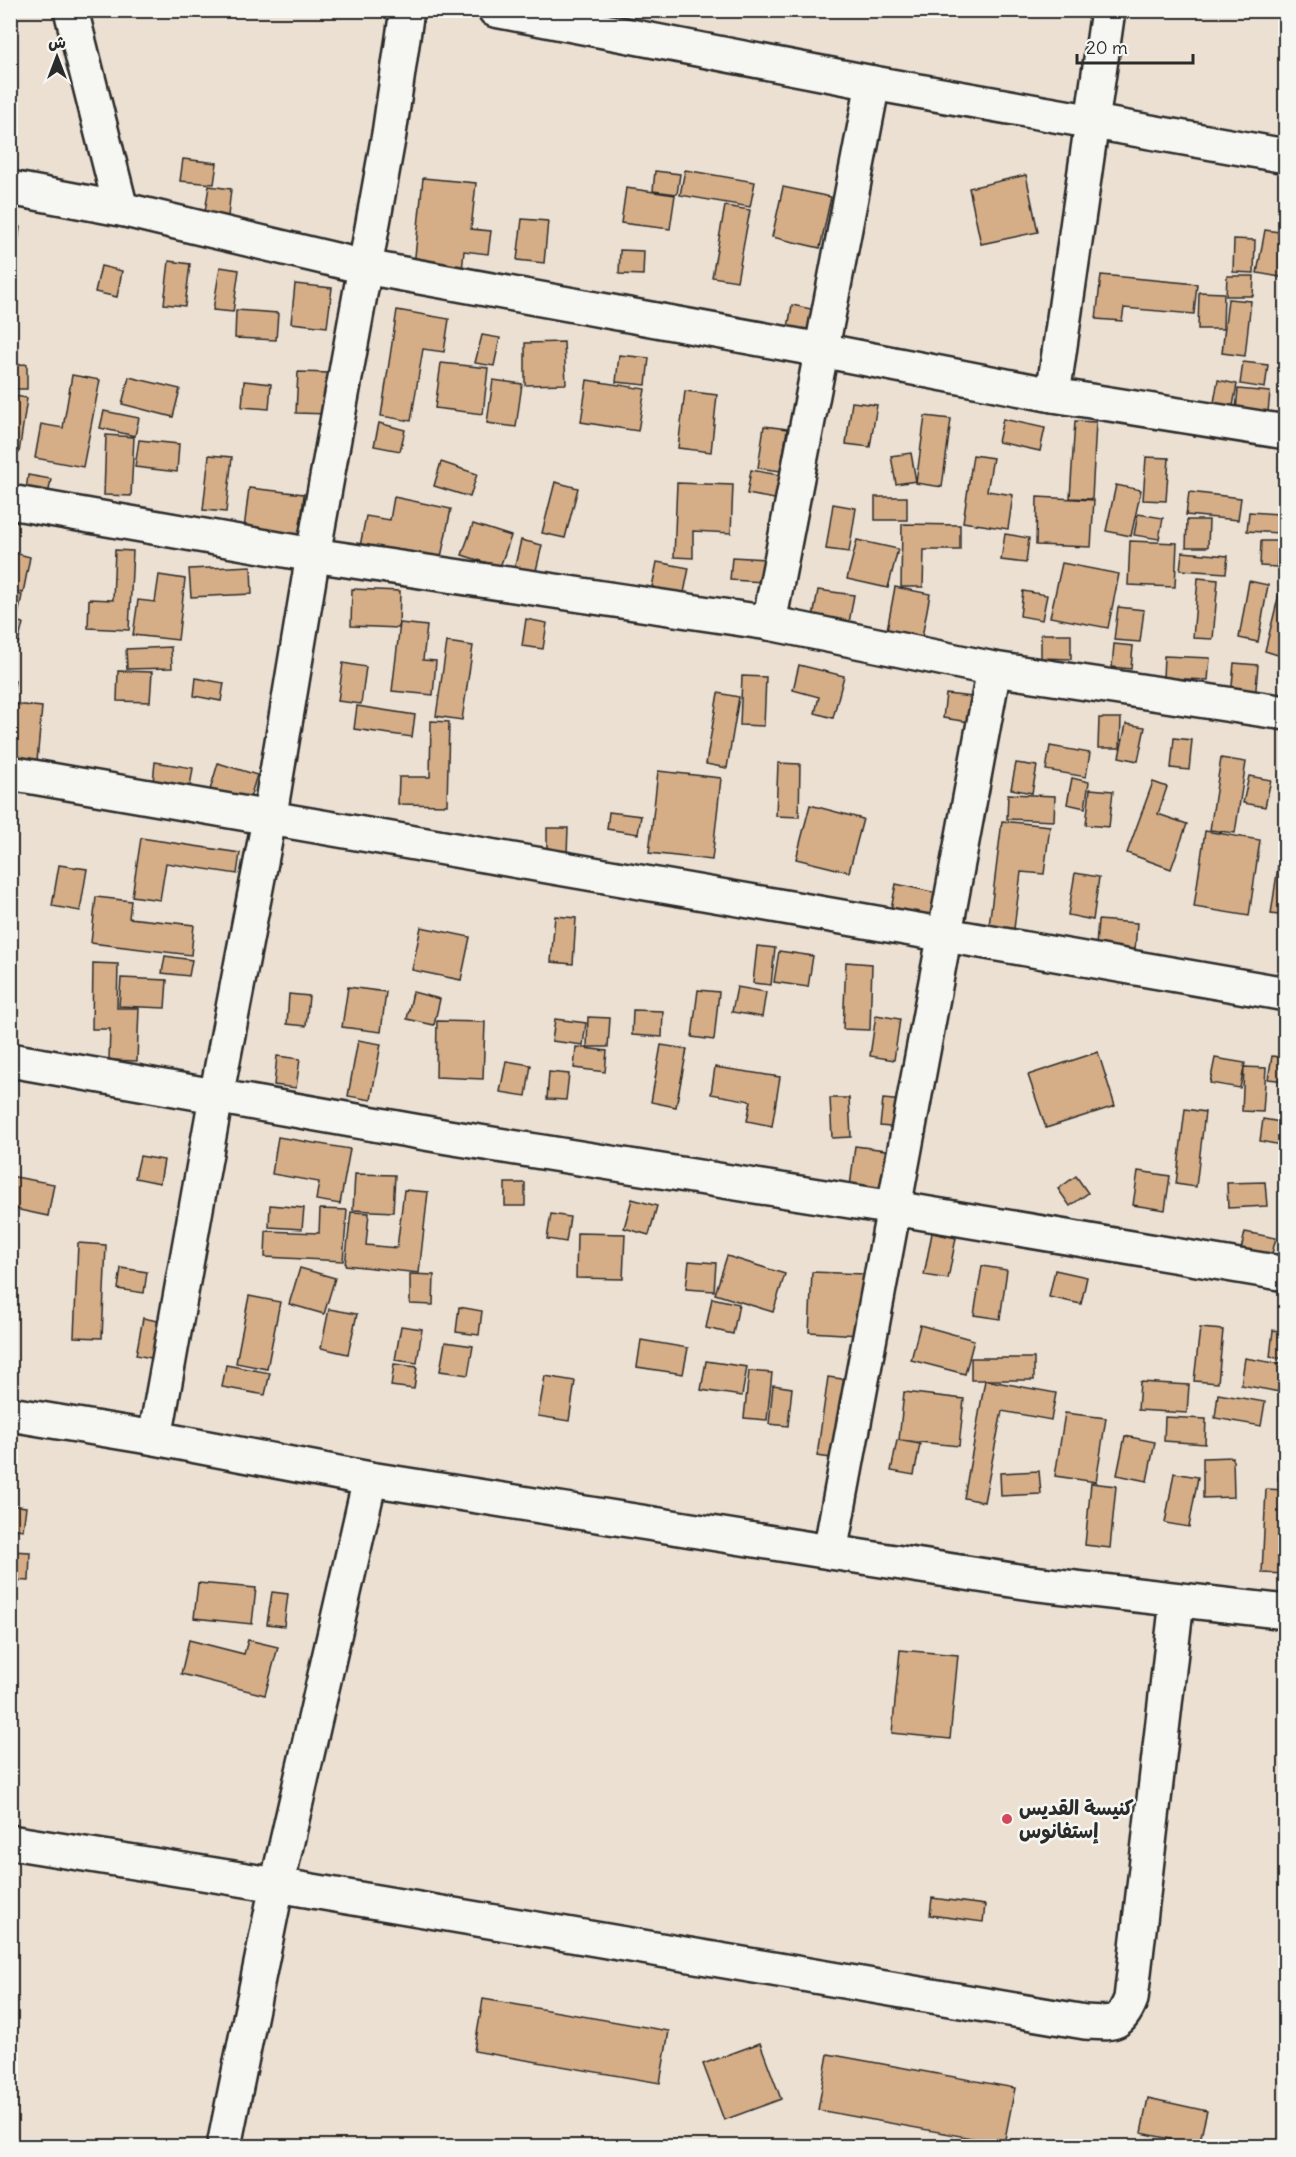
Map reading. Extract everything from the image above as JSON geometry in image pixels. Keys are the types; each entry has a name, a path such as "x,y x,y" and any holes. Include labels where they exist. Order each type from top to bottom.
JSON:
{"street":[{"path":"70,10 121,209"},
{"path":"155,1438 216,1096 269,820 313,555 389,134 407,10"},
{"path":"495,10 873,83 1286,156"},
{"path":"1053,395 1108,10"},
{"path":"769,623 873,83"},
{"path":"10,188 121,209 365,267 821,350 1053,395 1286,432"},
{"path":"10,502 313,555 769,623 994,669 1286,713"},
{"path":"830,1552 994,669"},
{"path":"10,773 269,820 945,933 1286,994"},
{"path":"10,1060 448,1137 894,1208 1286,1274"},
{"path":"10,1414 155,1438 370,1479 830,1552 1031,1583 1286,1612"},
{"path":"224,2146 277,1885 370,1479"},
{"path":"10,1842 1085,2022 1114,2023 1125,2014 1131,1999 1177,1600"}],"building":[{"path":"183,159 217,163 214,184 180,181"},
{"path":"685,170 755,182 750,207 680,195"},
{"path":"655,171 680,174 677,194 653,191"},
{"path":"1026,175 1038,232 981,244 969,188"},
{"path":"423,178 476,183 471,229 491,231 488,254 464,251 462,271 414,266"},
{"path":"209,186 231,189 228,216 205,212"},
{"path":"783,187 831,197 820,248 772,237"},
{"path":"626,188 675,195 670,229 621,223"},
{"path":"725,206 750,210 737,281 712,277"},
{"path":"522,219 548,221 544,263 517,260"},
{"path":"10,225 20,227 14,273 10,273"},
{"path":"1265,230 1286,233 1286,278 1257,273"},
{"path":"1234,239 1255,240 1254,273 1233,272"},
{"path":"620,250 644,251 643,275 619,274"},
{"path":"169,261 190,264 185,306 164,304"},
{"path":"101,266 122,271 117,297 95,292"},
{"path":"220,267 239,270 233,312 213,310"},
{"path":"1101,275 1197,284 1194,314 1124,308 1122,321 1096,319"},
{"path":"1227,276 1254,276 1253,296 1226,296"},
{"path":"295,284 332,288 327,327 291,323"},
{"path":"1199,292 1224,293 1223,329 1198,329"},
{"path":"1228,299 1251,301 1245,356 1222,353"},
{"path":"792,305 816,310 812,336 787,333"},
{"path":"236,310 278,313 276,340 235,338"},
{"path":"397,310 449,319 444,352 423,349 411,421 381,416"},
{"path":"482,335 500,338 494,366 475,363"},
{"path":"564,342 566,384 525,385 525,343"},
{"path":"619,355 649,358 646,385 616,382"},
{"path":"1243,362 1268,365 1265,388 1240,384"},
{"path":"441,363 488,368 483,414 435,408"},
{"path":"27,364 27,389 10,389 10,365"},
{"path":"298,372 330,373 329,414 296,413"},
{"path":"72,375 100,380 83,467 35,458 41,424 63,428"},
{"path":"129,377 180,389 173,417 122,404"},
{"path":"493,380 522,384 516,427 487,423"},
{"path":"587,380 645,389 638,431 581,422"},
{"path":"1218,380 1237,384 1232,412 1213,408"},
{"path":"244,381 271,384 269,409 242,407"},
{"path":"1238,389 1270,392 1268,412 1236,410"},
{"path":"685,391 717,395 711,452 678,448"},
{"path":"10,395 27,398 19,453 10,452"},
{"path":"852,402 877,405 870,447 846,444"},
{"path":"104,411 139,418 135,436 100,428"},
{"path":"925,416 951,419 942,487 916,483"},
{"path":"1003,419 1045,428 1040,451 998,442"},
{"path":"1075,421 1096,422 1092,499 1070,498"},
{"path":"379,423 405,430 400,451 374,446"},
{"path":"764,426 787,429 781,471 758,468"},
{"path":"106,435 134,437 131,496 104,495"},
{"path":"139,440 179,444 177,472 135,467"},
{"path":"911,453 916,481 896,484 891,456"},
{"path":"209,455 232,457 226,512 203,510"},
{"path":"973,455 993,458 987,491 1013,495 1008,529 963,522"},
{"path":"1146,457 1169,458 1166,501 1143,500"},
{"path":"441,462 477,474 470,497 434,486"},
{"path":"751,470 785,476 780,500 747,494"},
{"path":"28,475 51,479 47,502 25,499"},
{"path":"555,482 578,488 565,538 542,533"},
{"path":"677,483 733,485 731,533 693,531 693,558 674,557"},
{"path":"1116,485 1141,490 1131,536 1106,531"},
{"path":"249,488 304,494 300,535 244,529"},
{"path":"1189,492 1241,498 1238,520 1186,515"},
{"path":"394,497 451,509 440,562 360,546 366,516 390,520"},
{"path":"875,497 907,497 907,520 875,520"},
{"path":"1037,497 1094,500 1091,547 1036,545"},
{"path":"833,504 856,508 849,552 826,549"},
{"path":"1249,512 1280,514 1279,533 1247,531"},
{"path":"1138,514 1163,518 1159,539 1134,535"},
{"path":"1187,520 1209,520 1208,547 1186,547"},
{"path":"473,524 511,536 500,567 462,555"},
{"path":"902,524 960,525 960,550 924,550 923,587 901,587"},
{"path":"1005,534 1029,538 1026,563 1001,560"},
{"path":"521,540 542,545 535,575 514,570"},
{"path":"857,540 898,549 888,588 847,579"},
{"path":"1130,541 1177,543 1175,587 1128,585"},
{"path":"1261,541 1278,541 1277,567 1260,566"},
{"path":"115,550 133,551 129,630 88,628 89,599 113,600"},
{"path":"11,552 30,557 23,593 10,590"},
{"path":"1182,552 1228,556 1226,573 1180,570"},
{"path":"732,557 766,559 764,582 730,580"},
{"path":"657,562 689,568 684,593 652,587"},
{"path":"1062,563 1119,574 1108,628 1050,617"},
{"path":"251,566 252,594 191,597 189,569"},
{"path":"159,575 185,579 178,640 133,635 138,600 155,602"},
{"path":"1198,578 1218,580 1213,639 1193,638"},
{"path":"1283,578 1286,579 1286,637 1281,656 1265,651"},
{"path":"1249,581 1268,585 1258,642 1239,638"},
{"path":"895,587 930,594 922,637 887,630"},
{"path":"352,589 400,591 399,628 351,626"},
{"path":"818,590 854,595 849,623 813,617"},
{"path":"1023,591 1047,595 1042,620 1020,616"},
{"path":"10,593 22,595 18,616 10,614"},
{"path":"1118,607 1144,610 1140,642 1114,640"},
{"path":"526,619 547,623 543,649 522,646"},
{"path":"10,620 23,623 18,644 10,642"},
{"path":"400,623 427,626 423,660 436,661 433,695 392,691"},
{"path":"1041,634 1071,634 1071,659 1041,658"},
{"path":"447,642 473,646 462,720 436,716"},
{"path":"1114,644 1133,646 1131,669 1112,667"},
{"path":"171,647 172,668 127,669 126,649"},
{"path":"1164,656 1210,658 1208,680 1163,678"},
{"path":"343,663 366,667 361,704 338,701"},
{"path":"1234,663 1258,665 1255,700 1231,697"},
{"path":"799,665 844,676 833,718 815,713 819,697 793,690"},
{"path":"118,671 152,672 150,702 117,701"},
{"path":"742,676 766,677 764,726 740,725"},
{"path":"196,678 224,683 221,701 194,696"},
{"path":"10,681 15,681 10,709"},
{"path":"718,693 739,697 727,768 706,764"},
{"path":"946,694 972,697 969,722 943,718"},
{"path":"14,704 42,707 37,761 10,759"},
{"path":"357,706 415,715 412,737 354,729"},
{"path":"1099,718 1121,718 1120,748 1098,748"},
{"path":"431,721 449,722 447,805 398,804 399,777 430,777"},
{"path":"1126,724 1145,727 1138,761 1119,757"},
{"path":"1174,738 1192,740 1189,770 1171,768"},
{"path":"1050,746 1090,753 1086,777 1046,770"},
{"path":"1221,758 1246,762 1235,833 1210,830"},
{"path":"155,762 193,768 190,787 153,782"},
{"path":"218,763 257,775 249,801 210,790"},
{"path":"778,763 800,764 799,817 776,816"},
{"path":"1016,763 1037,766 1032,793 1011,789"},
{"path":"658,771 721,778 712,860 649,853"},
{"path":"1249,776 1271,780 1265,807 1243,803"},
{"path":"1072,778 1089,782 1085,808 1067,804"},
{"path":"1153,782 1167,787 1158,814 1187,824 1171,869 1127,853"},
{"path":"1090,789 1113,791 1109,827 1086,825"},
{"path":"1008,794 1055,796 1054,821 1007,819"},
{"path":"810,805 863,819 849,872 796,859"},
{"path":"10,811 15,812 13,838 10,838"},
{"path":"609,812 641,816 638,834 607,829"},
{"path":"1286,812 1286,916 1271,914"},
{"path":"1002,821 1050,826 1044,874 1021,872 1013,937 988,934"},
{"path":"547,828 568,828 567,854 547,853"},
{"path":"1205,831 1260,840 1249,916 1194,907"},
{"path":"141,838 240,853 237,874 166,863 160,900 132,896"},
{"path":"10,862 15,863 10,882"},
{"path":"59,865 87,869 80,911 52,906"},
{"path":"1075,873 1099,877 1093,920 1068,915"},
{"path":"896,884 937,893 931,918 891,909"},
{"path":"96,897 131,901 129,918 194,925 191,955 91,943"},
{"path":"555,916 576,918 573,964 551,962"},
{"path":"1098,920 1137,923 1135,950 1096,946"},
{"path":"421,927 470,937 461,980 412,970"},
{"path":"757,946 775,948 771,985 753,983"},
{"path":"779,951 813,956 808,987 774,982"},
{"path":"165,956 192,960 189,976 162,973"},
{"path":"846,962 872,964 870,1030 843,1029"},
{"path":"93,963 118,964 117,1008 139,1008 137,1061 109,1060 110,1029 92,1029"},
{"path":"121,978 167,980 165,1008 119,1006"},
{"path":"348,987 386,992 381,1032 342,1027"},
{"path":"737,987 766,992 762,1017 732,1012"},
{"path":"698,990 719,992 714,1040 692,1037"},
{"path":"413,992 440,999 434,1025 407,1019"},
{"path":"289,994 309,996 306,1026 287,1024"},
{"path":"633,1010 663,1011 662,1037 632,1035"},
{"path":"876,1015 900,1019 894,1060 870,1056"},
{"path":"588,1017 610,1018 608,1047 587,1047"},
{"path":"555,1019 586,1023 583,1045 552,1041"},
{"path":"437,1021 485,1022 483,1079 436,1077"},
{"path":"358,1040 381,1044 371,1100 348,1096"},
{"path":"661,1045 687,1049 676,1107 651,1102"},
{"path":"576,1047 607,1051 605,1072 574,1068"},
{"path":"1098,1052 1115,1106 1046,1128 1028,1075"},
{"path":"277,1056 300,1059 296,1088 274,1085"},
{"path":"1272,1056 1286,1058 1286,1081 1268,1079"},
{"path":"1215,1058 1245,1063 1240,1088 1210,1083"},
{"path":"506,1061 531,1065 526,1096 500,1092"},
{"path":"715,1067 780,1077 772,1126 747,1121 751,1101 711,1094"},
{"path":"1244,1067 1266,1068 1263,1112 1242,1111"},
{"path":"549,1072 569,1074 566,1100 547,1099"},
{"path":"830,1098 849,1098 851,1137 832,1138"},
{"path":"883,1099 925,1103 922,1130 880,1126"},
{"path":"1185,1109 1205,1112 1196,1187 1176,1184"},
{"path":"1263,1119 1286,1123 1286,1146 1260,1141"},
{"path":"278,1137 350,1149 340,1204 316,1200 319,1182 272,1174"},
{"path":"855,1146 893,1151 888,1191 850,1187"},
{"path":"140,1156 164,1160 160,1183 135,1178"},
{"path":"1138,1171 1170,1176 1165,1210 1133,1205"},
{"path":"355,1174 395,1175 393,1212 353,1210"},
{"path":"10,1176 54,1184 48,1216 10,1208"},
{"path":"1076,1176 1088,1193 1070,1206 1058,1189"},
{"path":"1265,1182 1267,1206 1228,1208 1227,1183"},
{"path":"505,1183 525,1183 525,1206 505,1206"},
{"path":"404,1190 428,1192 419,1273 345,1265 351,1212 369,1213 366,1245 397,1248"},
{"path":"632,1199 657,1206 649,1235 624,1228"},
{"path":"270,1205 304,1208 302,1229 269,1227"},
{"path":"320,1209 347,1210 343,1261 265,1257 266,1231 319,1233"},
{"path":"551,1214 570,1217 566,1242 547,1239"},
{"path":"1245,1232 1276,1238 1270,1261 1240,1254"},
{"path":"577,1233 625,1234 623,1279 576,1278"},
{"path":"932,1233 956,1238 948,1279 924,1275"},
{"path":"78,1243 106,1245 102,1338 74,1337"},
{"path":"727,1256 785,1274 773,1312 715,1294"},
{"path":"689,1261 716,1263 714,1291 686,1289"},
{"path":"982,1266 1007,1270 1000,1319 974,1315"},
{"path":"121,1268 147,1272 144,1293 118,1289"},
{"path":"300,1268 335,1278 324,1314 289,1304"},
{"path":"1055,1270 1087,1277 1081,1304 1049,1297"},
{"path":"812,1272 864,1274 860,1335 809,1332"},
{"path":"410,1274 434,1275 433,1305 410,1304"},
{"path":"249,1296 280,1302 267,1369 236,1363"},
{"path":"712,1298 739,1304 733,1334 706,1328"},
{"path":"459,1307 482,1311 479,1335 456,1332"},
{"path":"329,1309 357,1314 348,1354 321,1348"},
{"path":"143,1318 168,1323 161,1360 136,1355"},
{"path":"920,1325 974,1340 965,1374 911,1360"},
{"path":"401,1326 422,1329 417,1363 395,1360"},
{"path":"1200,1328 1223,1330 1218,1383 1194,1381"},
{"path":"1273,1330 1286,1332 1286,1359 1270,1357"},
{"path":"641,1340 688,1348 683,1374 637,1367"},
{"path":"445,1342 473,1346 468,1375 440,1371"},
{"path":"971,1358 1034,1358 1034,1380 971,1380"},
{"path":"1245,1358 1286,1365 1286,1393 1241,1385"},
{"path":"706,1361 747,1367 742,1396 701,1390"},
{"path":"394,1364 417,1367 414,1389 391,1386"},
{"path":"226,1365 270,1373 265,1395 222,1387"},
{"path":"749,1371 772,1373 767,1420 744,1418"},
{"path":"545,1376 575,1381 569,1421 538,1416"},
{"path":"828,1377 849,1380 838,1459 817,1456"},
{"path":"985,1380 1056,1393 1051,1420 1002,1411 984,1502 964,1498"},
{"path":"1140,1382 1189,1385 1187,1413 1138,1410"},
{"path":"773,1385 792,1388 788,1426 769,1424"},
{"path":"904,1392 964,1399 959,1446 899,1440"},
{"path":"1218,1394 1265,1402 1261,1426 1215,1418"},
{"path":"1065,1413 1106,1418 1096,1482 1055,1476"},
{"path":"1165,1417 1206,1419 1205,1444 1164,1441"},
{"path":"1281,1433 1286,1433 1286,1481 1278,1480"},
{"path":"1125,1436 1155,1442 1147,1481 1117,1475"},
{"path":"897,1440 920,1444 914,1475 891,1471"},
{"path":"1233,1457 1234,1497 1203,1498 1203,1458"},
{"path":"1039,1471 1041,1494 1001,1496 1000,1473"},
{"path":"1174,1473 1198,1477 1189,1527 1165,1523"},
{"path":"1091,1483 1116,1486 1110,1548 1085,1545"},
{"path":"1266,1489 1286,1490 1286,1574 1262,1573"},
{"path":"10,1505 26,1507 23,1530 10,1528"},
{"path":"10,1551 30,1552 29,1581 10,1580"},
{"path":"198,1583 256,1588 252,1624 194,1618"},
{"path":"272,1592 288,1594 284,1626 267,1624"},
{"path":"189,1640 244,1654 248,1640 278,1647 265,1695 181,1674"},
{"path":"900,1650 958,1655 950,1739 892,1733"},
{"path":"932,1898 985,1905 983,1922 930,1915"},
{"path":"483,1999 669,2031 660,2083 474,2051"},
{"path":"760,2043 781,2099 724,2120 703,2064"},
{"path":"828,2054 1015,2088 1004,2144 818,2110"},
{"path":"1148,2098 1207,2111 1199,2145 1141,2133"}],"place":[{"name":"كنيسة القديس إستفانوس","path":"1007,1819"}]}
